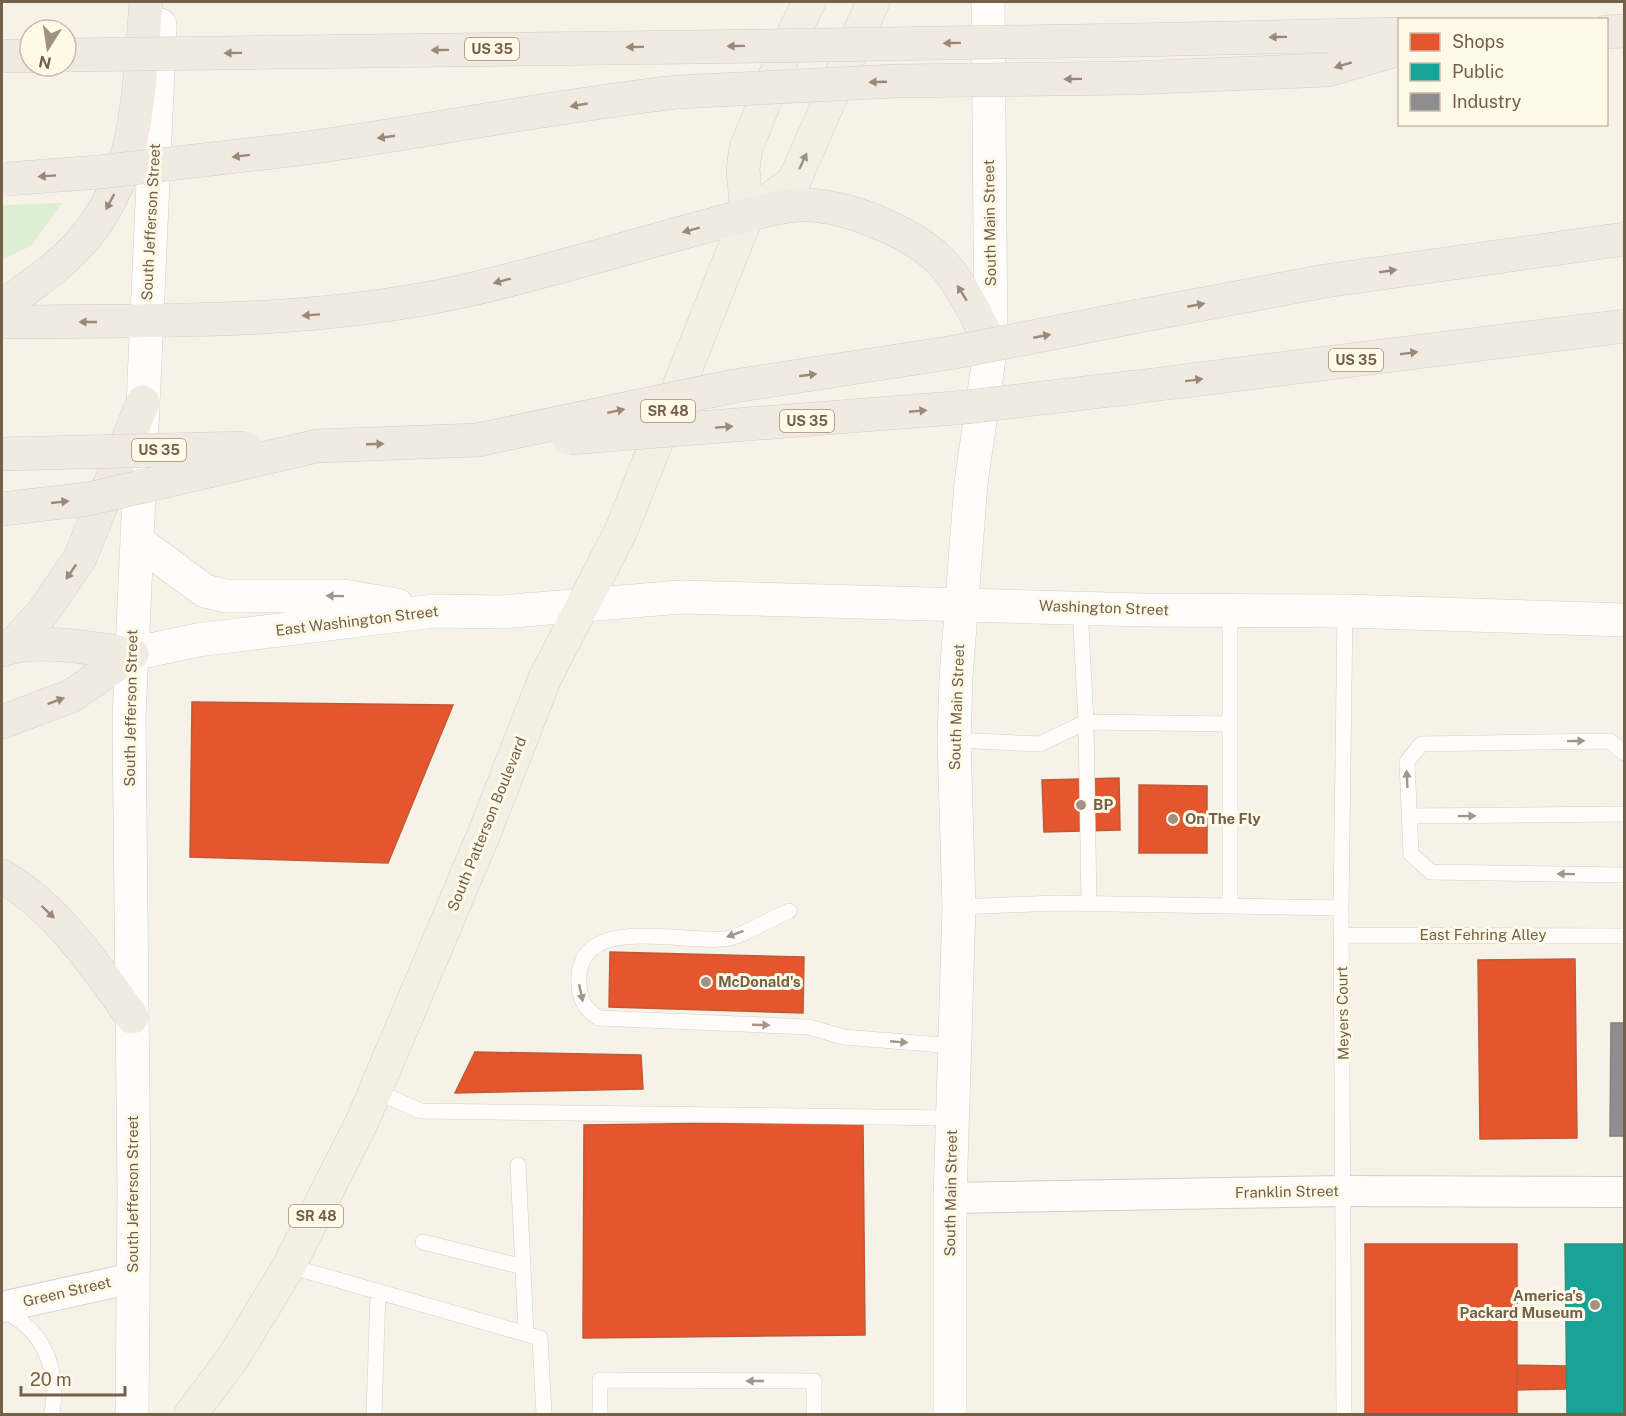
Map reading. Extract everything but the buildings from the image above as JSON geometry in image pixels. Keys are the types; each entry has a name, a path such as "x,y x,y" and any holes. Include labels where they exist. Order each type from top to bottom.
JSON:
{"highway":[{"path":"2,305 31,286 76,249 94,229 113,198 135,130 147,2"},
{"path":"1608,32 1624,31"},
{"name":"US 35","path":"78,55 693,47 1398,34"},
{"path":"4,179 99,172 299,149 451,127 602,101 678,92 897,81 1132,78 1328,70 1398,50"},
{"path":"2,322 146,322 326,314 462,292 747,216 809,205 834,209 883,224 925,249 945,265 991,344"},
{"path":"477,440 734,386 945,354 1325,281 1615,240"},
{"name":"US 35","path":"2,454 557,439 801,421 967,407 1624,326"},
{"path":"7,648 44,611 80,558 143,402"},
{"path":"2,509 88,499 317,446"},
{"path":"7,648 72,646 132,654"},
{"path":"2,722 71,696 132,654"},
{"path":"2,876 40,904 69,933 132,1017"}],"main road":[{"name":"South Patterson Boulevard","path":"191,1414 234,1358 323,1204 375,1091 484,834 545,678 621,531 747,216 743,170 746,148 786,49 808,2"},
{"path":"747,216 794,181 873,2"}],"street":[{"name":"South Jefferson Street","path":"132,1414 129,718 161,2"},
{"name":"South Main Street","path":"950,1414 950,1198 959,907 954,740 961,604 971,483 991,344 988,2"},
{"path":"137,541 205,591 226,596 343,596 434,612"},
{"name":"Washington Street","path":"583,604 681,597 1080,608 1345,611 1624,620"},
{"name":"East Washington Street","path":"132,654 198,640 434,612 501,612 583,604"},
{"name":"Franklin Street","path":"950,1198 1345,1191 1624,1192"},
{"name":"Green Street","path":"2,1309 133,1278"}],"lane":[{"path":"1080,608 1086,722 1089,904"},
{"path":"1230,610 1230,906"},
{"name":"Meyers Court","path":"1344,1414 1342,1268 1345,1191 1341,908 1345,611"},
{"path":"954,740 1040,744 1086,722 1230,724"},
{"path":"1624,753 1610,741 1421,744 1407,762 1411,854 1431,872 1624,875"},
{"path":"1409,816 1624,814"},
{"path":"959,907 1089,904 1341,908"},
{"path":"789,910 729,938 623,936 604,942 593,949 584,961 578,977 581,1000 589,1012 599,1018 809,1027 843,1037 955,1046"},
{"name":"East Fehring Alley","path":"1342,935 1624,936"},
{"path":"375,1091 421,1111 952,1118"},
{"path":"518,1165 526,1333"},
{"path":"423,1242 523,1268"},
{"path":"289,1266 540,1338 544,1414"},
{"path":"374,1414 378,1291"},
{"path":"2,1309 30,1329 47,1354 55,1380 52,1414"},
{"path":"600,1414 600,1380 636,1380 814,1381 814,1414"}],"green space":[{"path":"62,203 31,246 2,260 2,205"}],"place":[{"name":"BP","path":"1081,805"},
{"name":"On The Fly","path":"1173,819"},
{"name":"McDonald's","path":"706,982"},
{"name":"America's Packard Museum","path":"1595,1305"}]}
